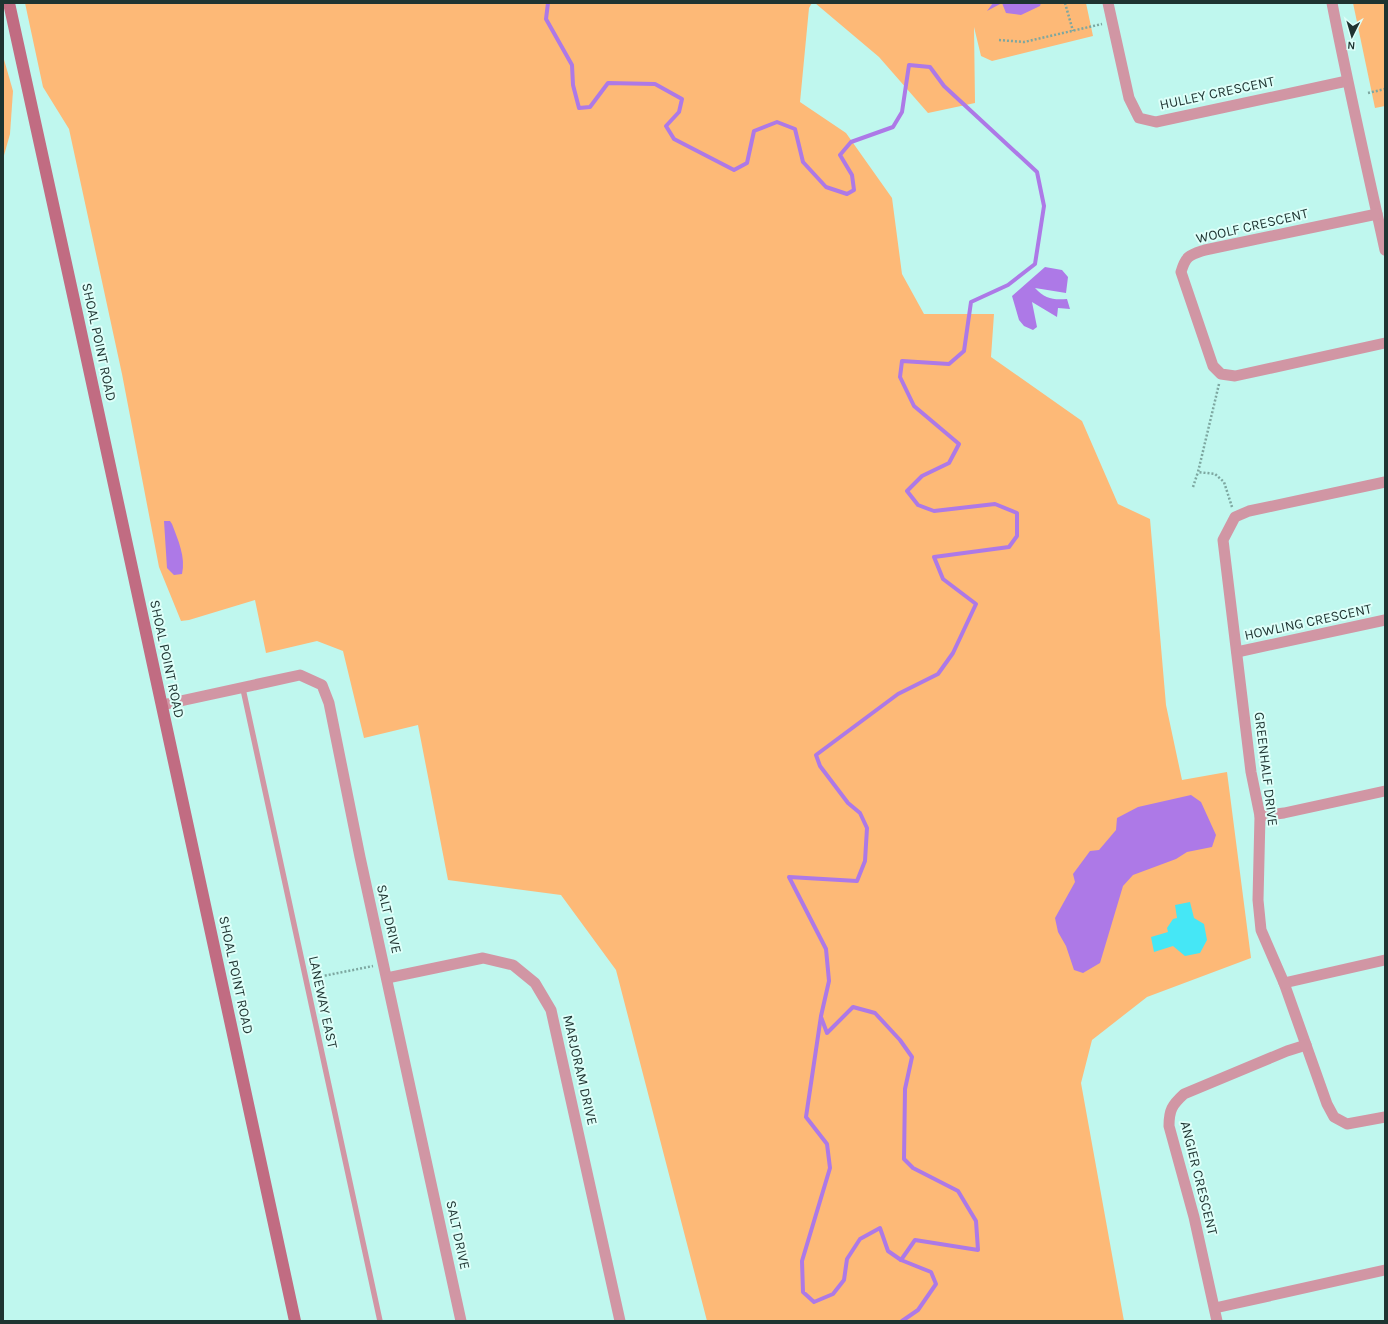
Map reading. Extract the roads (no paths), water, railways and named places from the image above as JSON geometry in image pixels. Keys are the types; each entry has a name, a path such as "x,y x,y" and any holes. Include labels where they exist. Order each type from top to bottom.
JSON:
{"street":[{"name":"SHOAL POINT ROAD","path":"9,3 295,1321"},
{"name":"HULLEY CRESCENT","path":"1108,3 1129,98 1140,118 1156,122 1347,81"},
{"path":"1332,3 1347,81 1385,250"},
{"name":"WOOLF CRESCENT","path":"1377,214 1206,250 1191,255 1184,261 1181,272 1213,366 1221,374 1235,376 1385,343"},
{"name":"GREENHALF DRIVE","path":"1385,482 1249,511 1235,517 1223,540 1251,772 1260,816 1258,900 1262,930 1284,983 1327,1104 1334,1117 1347,1124 1385,1117"},
{"name":"HOWLING CRESCENT","path":"1237,652 1385,620"},
{"name":"SALT DRIVE","path":"162,705 243,689 300,675 322,685 330,703 360,857 461,1321"},
{"path":"1260,816 1284,813 1385,791"},
{"name":"MARJORAM DRIVE","path":"387,978 483,958 513,965 535,983 552,1010 620,1321"},
{"path":"1284,983 1385,960"},
{"name":"ANGIER CRESCENT","path":"1217,1321 1194,1217 1169,1126 1169,1114 1174,1104 1184,1094 1287,1051 1306,1045"},
{"path":"1214,1308 1385,1270"}],"lane":[{"name":"LANEWAY EAST","path":"243,689 380,1321"}],"waterway":[{"path":"548,3 546,19 572,65 573,85 579,108 590,107 608,83 655,84 682,99 679,112 666,126 674,139 734,170 747,163 754,131 777,122 795,129 803,162 826,187 847,194 854,190 852,175 840,155 851,142 893,127 902,112 909,65 930,67 944,86 1037,172 1044,206 1035,264 1008,285 971,302 964,351 949,364 902,361 900,377 914,406 959,444 949,463 922,476 907,491 918,505 934,511 995,504 1017,513 1017,536 1009,547 934,557 943,579 976,604 953,653 938,674 898,694 816,755 820,766 848,803 860,813 867,828 865,861 857,881 789,877 826,949 829,981 821,1016 806,1117 827,1144 830,1168 802,1261 803,1292 814,1302 833,1294 844,1280 847,1259 860,1239 880,1228 888,1251 901,1260 931,1272 936,1284 918,1310 902,1321"},
{"path":"821,1017 827,1033 853,1007 875,1013 900,1040 912,1057 905,1089 904,1159 913,1168 958,1191 976,1221 978,1250 915,1240 901,1260"}]}
